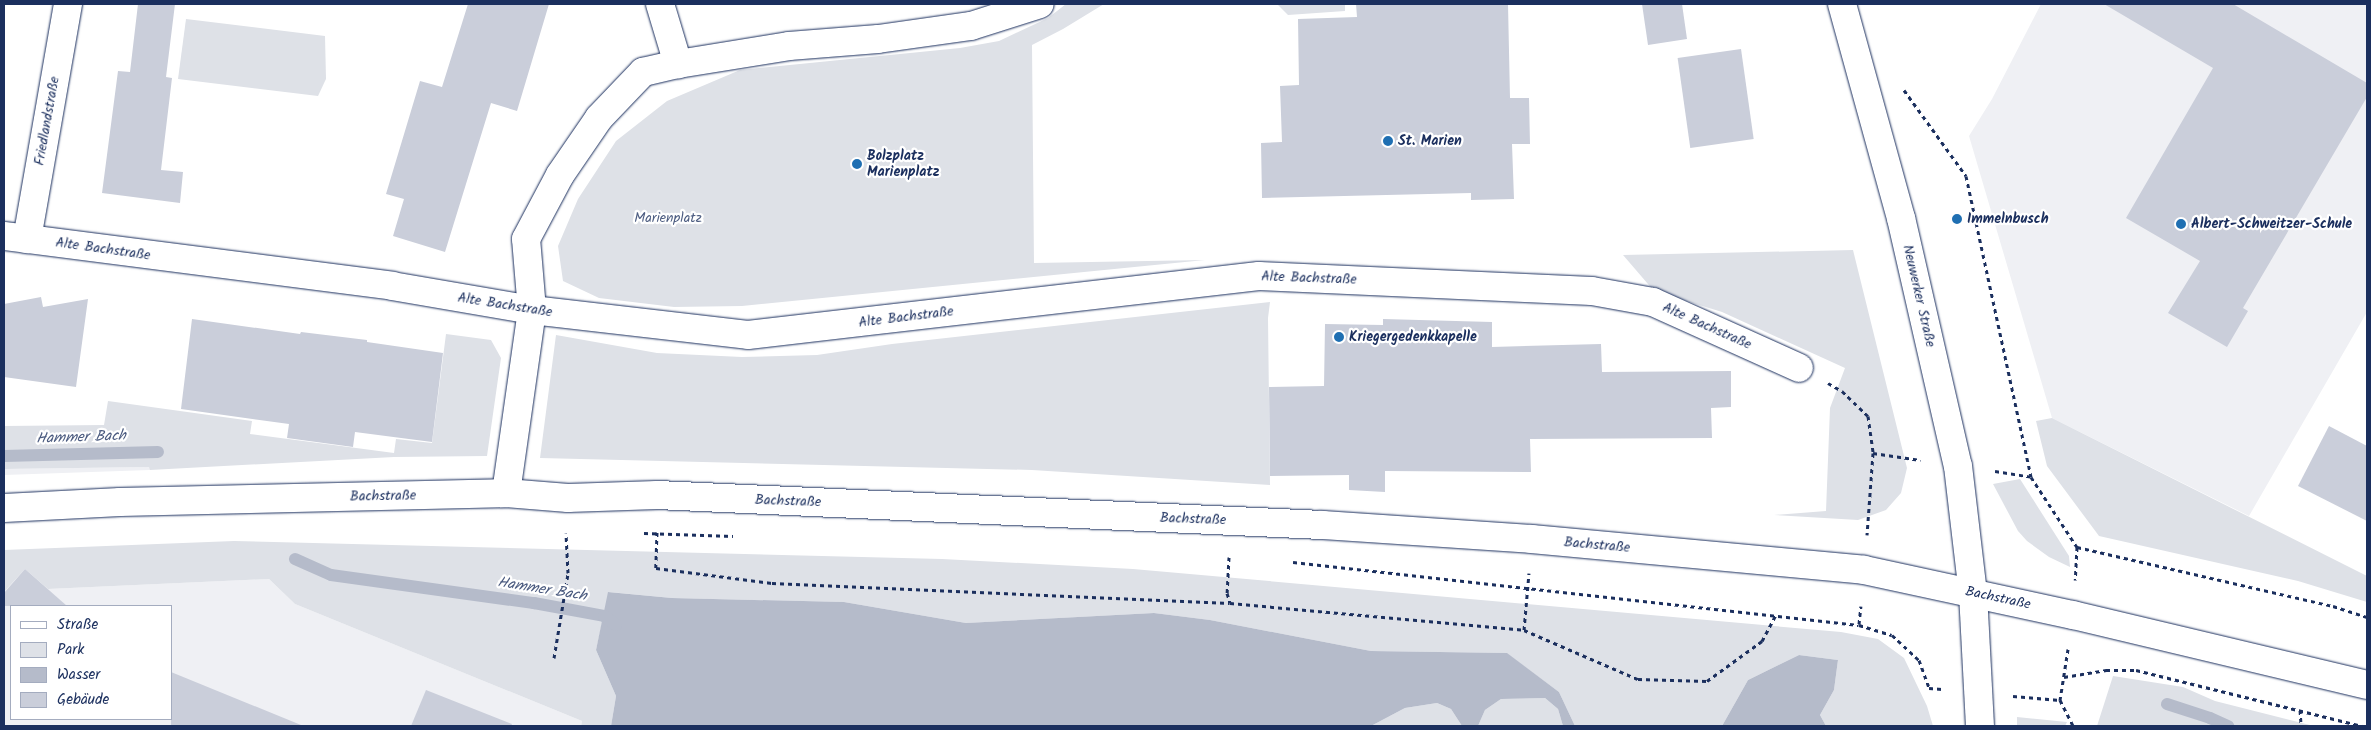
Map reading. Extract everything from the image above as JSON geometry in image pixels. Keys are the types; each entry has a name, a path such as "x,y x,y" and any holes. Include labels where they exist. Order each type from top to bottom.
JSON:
{"street":[{"name":"Friedlandstraße","path":"15,237 68,4"},
{"path":"660,4 678,64"},
{"path":"506,493 532,310 526,239 560,175 599,118 643,72 678,64 789,46 878,39 971,26 1040,4"},
{"name":"Neuwerker Straße","path":"1842,4 1901,218 1958,466 1973,593 1980,726"},
{"name":"Alte Bachstraße","path":"15,237 392,286 532,310 748,335 1259,276 1583,290 1653,302 1799,368"},
{"name":"Bachstraße","path":"4,508 120,502 506,493 568,498 657,495 1322,525 1532,539 1864,570 2073,615 2367,686"}],"path":[{"path":"1900,85 1966,176 2031,477 2077,547 2073,615 2060,700 2073,726"},
{"path":"1799,368 1842,391 1868,416 1873,453 1864,570"},
{"path":"1873,453 1958,466"},
{"path":"556,531 575,531"},
{"path":"638,533 736,536"},
{"path":"657,534 656,568 772,583 1230,603 1524,630 1638,679 1707,681 1762,641 1776,615"},
{"path":"2077,547 2333,606 2367,617"},
{"path":"1230,603 1227,593 1229,554 1238,555"},
{"path":"1286,561 1859,625 1892,635 1919,660 1929,688 2060,700"},
{"path":"554,658 568,573"},
{"path":"1524,630 1528,589"},
{"path":"2064,677 2106,670 2136,670 2363,726"},
{"path":"2300,710 2300,726"}],"shaded area":[{"name":"Albert-Schweitzer-Schule","path":"2041,4 2367,4 2367,312 2249,516 2052,418 1969,136 1992,99"},
{"path":"150,467 150,470 4,475 4,469"},
{"path":"25,569 48,589 269,579 295,604 582,721 581,726 4,726 4,592"}],"green space":[{"name":"Marienplatz","path":"1066,4 1104,4 1032,45 1034,263 1205,260 742,306 674,307 599,298 563,281 558,246 578,199 616,141 667,101 740,70 960,48 999,41 1048,18"},
{"path":"1277,4 1345,4 1345,11 1288,15"},
{"path":"186,19 325,36 326,79 318,96 178,79"},
{"path":"1853,250 1907,468 1901,493 1886,510 1858,520 1774,515 1826,511 1830,408 1845,368 1722,312 1654,291 1623,255"},
{"path":"1270,302 1268,318 1270,485 1032,470 540,458 556,335 657,353 742,357 817,355 892,344"},
{"path":"446,334 491,340 501,358 487,456 394,457 150,470 149,467 4,469 4,426 104,425 108,401 252,421 250,434 394,453 396,439 432,443"},
{"path":"2052,418 2367,576 2367,602 2298,581 2099,536 2047,466 2036,421"},
{"path":"2020,479 2069,556 2070,567 2049,557 2027,541 2018,531 1993,484"},
{"path":"234,541 942,559 1133,569 1841,632 1878,639 1904,658 1927,706 1933,726 1826,726 1820,715 1834,690 1838,660 1799,655 1748,680 1722,726 1575,726 1559,692 1506,653 1371,651 1210,620 1154,613 966,623 844,602 672,598 609,592 596,650 616,696 611,726 581,726 582,721 295,604 269,579 48,589 25,569 4,592 4,550"},
{"path":"2113,676 2183,687 2215,701 2314,726 2097,726"},
{"path":"1545,698 1558,709 1563,726 1478,726 1485,710 1501,699"},
{"path":"1437,703 1451,709 1462,726 1371,726 1405,708"},
{"path":"2017,717 2067,722 2065,726 2017,726"}],"water":[{"path":"608,592 672,598 844,602 966,623 1154,613 1210,620 1371,651 1507,653 1559,692 1575,726 1563,726 1558,709 1545,698 1501,699 1485,710 1478,726 1462,726 1451,709 1437,703 1405,708 1371,726 611,726 616,696 596,650"},
{"path":"1799,655 1838,660 1834,690 1820,715 1826,726 1722,726 1748,680"}],"building":[{"path":"138,4 175,4 166,77 172,78 161,170 183,172 180,203 102,193 118,71 130,72"},
{"path":"468,4 549,4 517,111 491,103 445,252 393,236 404,199 386,194 420,81 442,87"},
{"path":"1356,4 1508,4 1510,98 1529,98 1530,144 1512,144 1514,199 1471,200 1471,193 1262,198 1261,143 1282,142 1280,86 1299,85 1298,19 1357,17"},
{"path":"1642,4 1682,4 1687,39 1648,45"},
{"path":"2104,4 2233,4 2367,83 2367,97 2243,308 2248,311 2227,347 2168,313 2200,261 2126,218 2213,68"},
{"path":"1741,49 1754,139 1690,148 1678,58"},
{"path":"41,297 43,307 88,299 76,387 4,377 4,304"},
{"path":"192,319 300,334 301,332 367,340 367,342 443,353 432,442 355,432 353,447 287,438 289,424 181,409"},
{"path":"1383,319 1492,322 1492,347 1601,344 1602,372 1731,371 1731,407 1711,408 1712,438 1530,439 1531,472 1385,471 1385,492 1349,490 1349,475 1270,476 1269,387 1324,386 1325,324 1383,325"},
{"path":"2329,426 2367,446 2367,521 2298,486"},
{"path":"25,569 66,605 4,606 4,593"},
{"path":"172,672 301,725 301,726 171,726"},
{"path":"426,690 512,724 511,726 411,726"}],"waterway":[{"name":"Hammer Bach","path":"4,456 158,452"},
{"name":"Hammer Bach","path":"295,559 331,575 534,603 604,616 616,625"},
{"name":"Hammer Bach","path":"2167,704 2228,726"}],"place":[{"name":"St. Marien","path":"1388,141"},
{"name":"Bolzplatz Marienplatz","path":"857,164"},
{"name":"Immelnbusch","path":"1957,219"},
{"name":"Albert-Schweitzer-Schule","path":"2181,224"},
{"name":"Kriegergedenkkapelle","path":"1339,337"}]}
